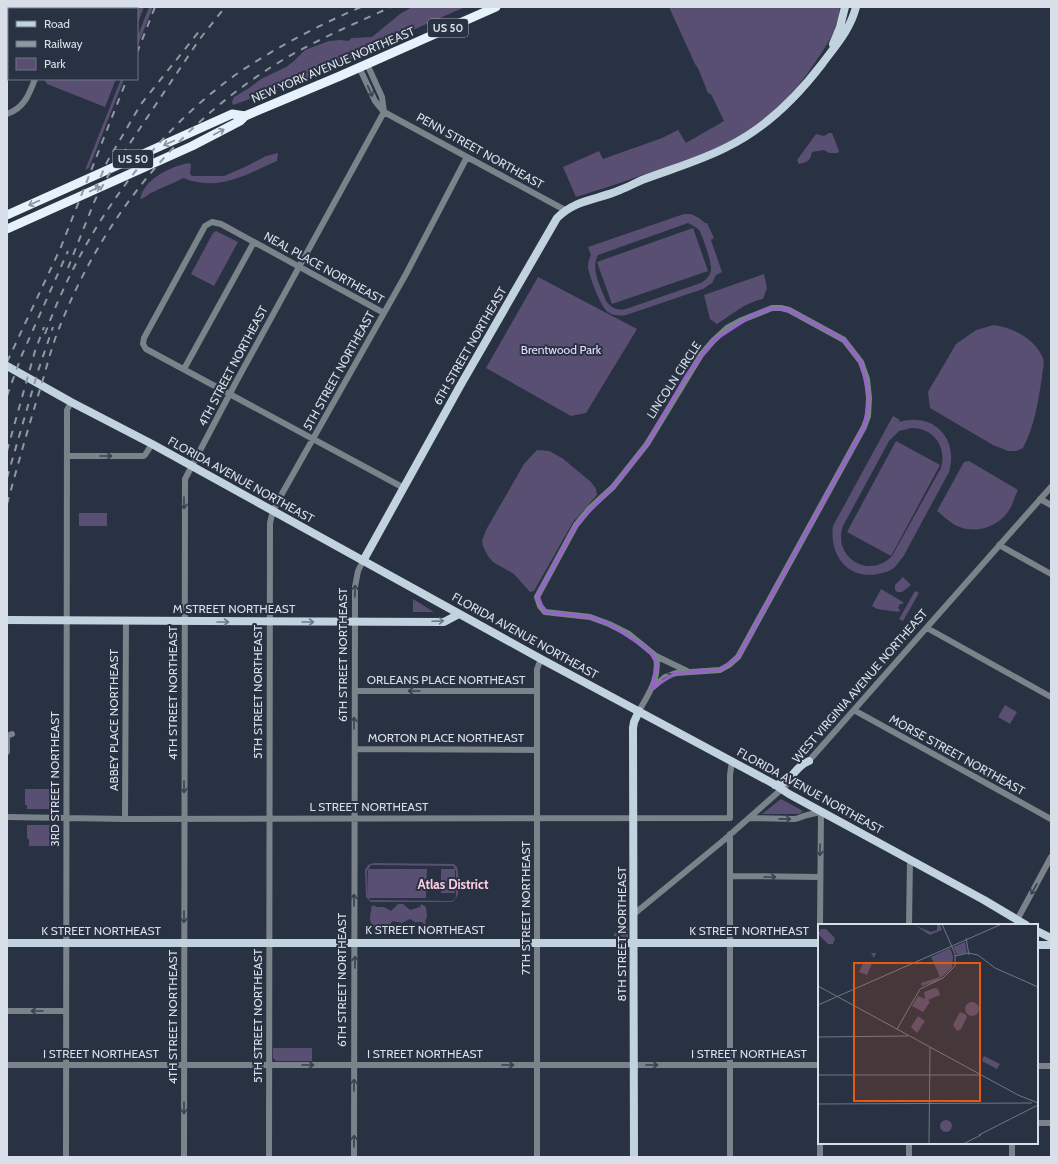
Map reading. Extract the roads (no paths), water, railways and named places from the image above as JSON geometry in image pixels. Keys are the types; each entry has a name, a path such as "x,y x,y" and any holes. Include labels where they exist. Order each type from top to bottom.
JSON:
{"highway":[{"name":"NEW YORK AVENUE NORTHEAST","path":"7,229 192,146 240,121 245,116 496,7"},
{"name":"NEW YORK AVENUE NORTHEAST","path":"7,216 232,114 245,116"}],"main road":[{"path":"828,56 840,27 846,7"},
{"path":"565,210 619,190 640,180 702,159 744,138 782,110 807,84 848,28 856,7"},
{"name":"6TH STREET NORTHEAST","path":"362,561 404,488 409,475 557,218 565,210"},
{"name":"FLORIDA AVENUE NORTHEAST","path":"9,368 152,444 540,659 732,761 910,860 1016,922"},
{"name":"M STREET NORTHEAST","path":"7,620 444,622 459,614"},
{"name":"8TH STREET NORTHEAST","path":"634,1157 634,722 638,711"},
{"path":"778,787 786,782 804,763 809,761"},
{"path":"1038,932 1051,938"},
{"name":"K STREET NORTHEAST","path":"7,943 818,943"},
{"path":"1038,945 1051,945"}],"street":[{"path":"363,66 375,101 384,112"},
{"path":"7,114 24,104 35,80"},
{"name":"PENN STREET NORTHEAST","path":"384,112 565,210"},
{"name":"4TH STREET NORTHEAST","path":"184,1157 184,484 191,466 384,112"},
{"name":"5TH STREET NORTHEAST","path":"269,1157 270,523 273,511 384,314 467,157"},
{"name":"NEAL PLACE NORTHEAST","path":"254,242 184,369 145,348 143,344 144,338 205,226 210,222 219,223 254,242 384,314"},
{"name":"LINCOLN CIRCLE","path":"652,688 666,677 676,673 720,670 729,665 738,657 864,427 868,416 869,398 867,379 861,362 851,347 844,340 789,310 772,308 753,315 727,328 713,341 686,376 647,444 613,487 576,525 537,597 540,606 545,612 584,616 609,624 629,634 656,656 687,672"},
{"path":"184,369 404,488"},
{"name":"3RD STREET NORTHEAST","path":"66,1157 67,410 71,402"},
{"path":"67,456 143,456 152,444"},
{"name":"WEST VIRGINIA AVENUE NORTHEAST","path":"809,761 1051,487"},
{"path":"1040,499 1051,505"},
{"path":"999,545 1051,574"},
{"name":"6TH STREET NORTHEAST","path":"354,1157 354,622 355,583 362,561"},
{"name":"ABBEY PLACE NORTHEAST","path":"125,819 126,621"},
{"path":"927,628 1051,696"},
{"name":"LINCOLN CIRCLE","path":"638,711 652,688 657,675 656,656"},
{"name":"7TH STREET NORTHEAST","path":"537,1157 537,691 540,659"},
{"name":"ORLEANS PLACE NORTHEAST","path":"354,691 537,691"},
{"name":"MORSE STREET NORTHEAST","path":"854,710 1051,819"},
{"path":"7,752 7,736 12,734"},
{"name":"MORTON PLACE NORTHEAST","path":"354,749 537,750"},
{"name":"L STREET NORTHEAST","path":"7,817 125,819 730,818 730,775 732,761"},
{"path":"634,914 749,818 778,787"},
{"path":"749,818 794,819 821,811 820,924"},
{"path":"730,834 730,1157"},
{"path":"1016,922 1051,858"},
{"path":"909,924 910,860"},
{"path":"731,876 820,877"},
{"path":"7,1011 66,1011"},
{"name":"I STREET NORTHEAST","path":"7,1065 818,1066"},
{"path":"1038,1066 1051,1066"},
{"path":"1038,1123 1051,1123"},
{"path":"820,1144 820,1157"},
{"path":"909,1144 909,1157"},
{"path":"1012,1144 1012,1157"}],"railway":[{"path":"138,50 155,7"},
{"path":"68,268 95,200 108,176 199,40 225,7"},
{"path":"45,334 60,296 100,222 123,188 149,155 178,124 208,96 255,62 300,36 361,7"},
{"path":"7,504 54,341 78,286 98,247 122,210 178,143 210,113 244,85 281,61 308,46 391,7"},
{"path":"95,190 107,162 141,104 201,29"},
{"path":"7,362 61,247 127,80"},
{"path":"7,396 21,357 68,251"},
{"path":"7,451 35,351 44,327"},
{"path":"7,478 38,371 53,327"}],"district":[{"name":"Atlas District","path":"453,884"}],"park label":[{"name":"Brentwood Park","path":"561,350"}]}
